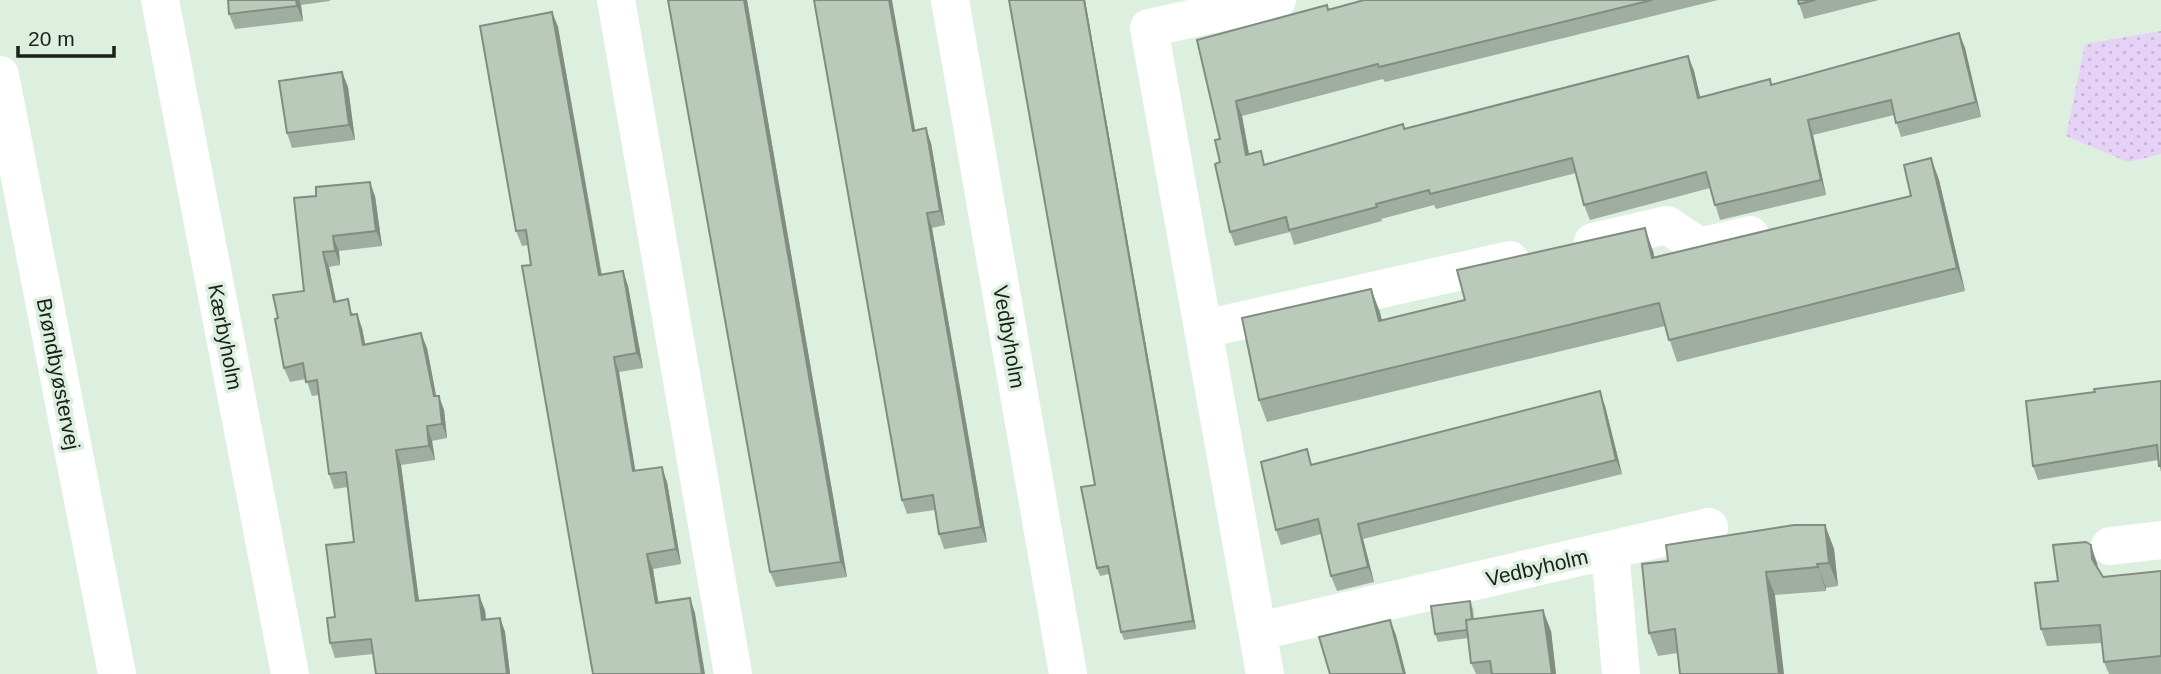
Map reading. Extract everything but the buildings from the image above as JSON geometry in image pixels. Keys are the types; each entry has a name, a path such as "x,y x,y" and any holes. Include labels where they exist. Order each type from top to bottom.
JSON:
{"street":[{"name":"Kærbyholm","path":"160,0 290,674"},
{"path":"616,0 733,674"},
{"name":"Vedbyholm","path":"950,0 1068,674"},
{"path":"1265,674 1149,28 1278,0"},
{"name":"Brøndbyøstervej","path":"1,85 117,674"},
{"path":"1204,330 1667,225 1700,247 1790,226"},
{"name":"Vedbyholm","path":"1259,631 1709,527"},
{"path":"2110,546 2161,540"},
{"name":"Vedbyholm","path":"1610,551 1621,674"}],"shaded area":[{"path":"2161,31 2161,154 2128,162 2066,136 2085,44"}]}
